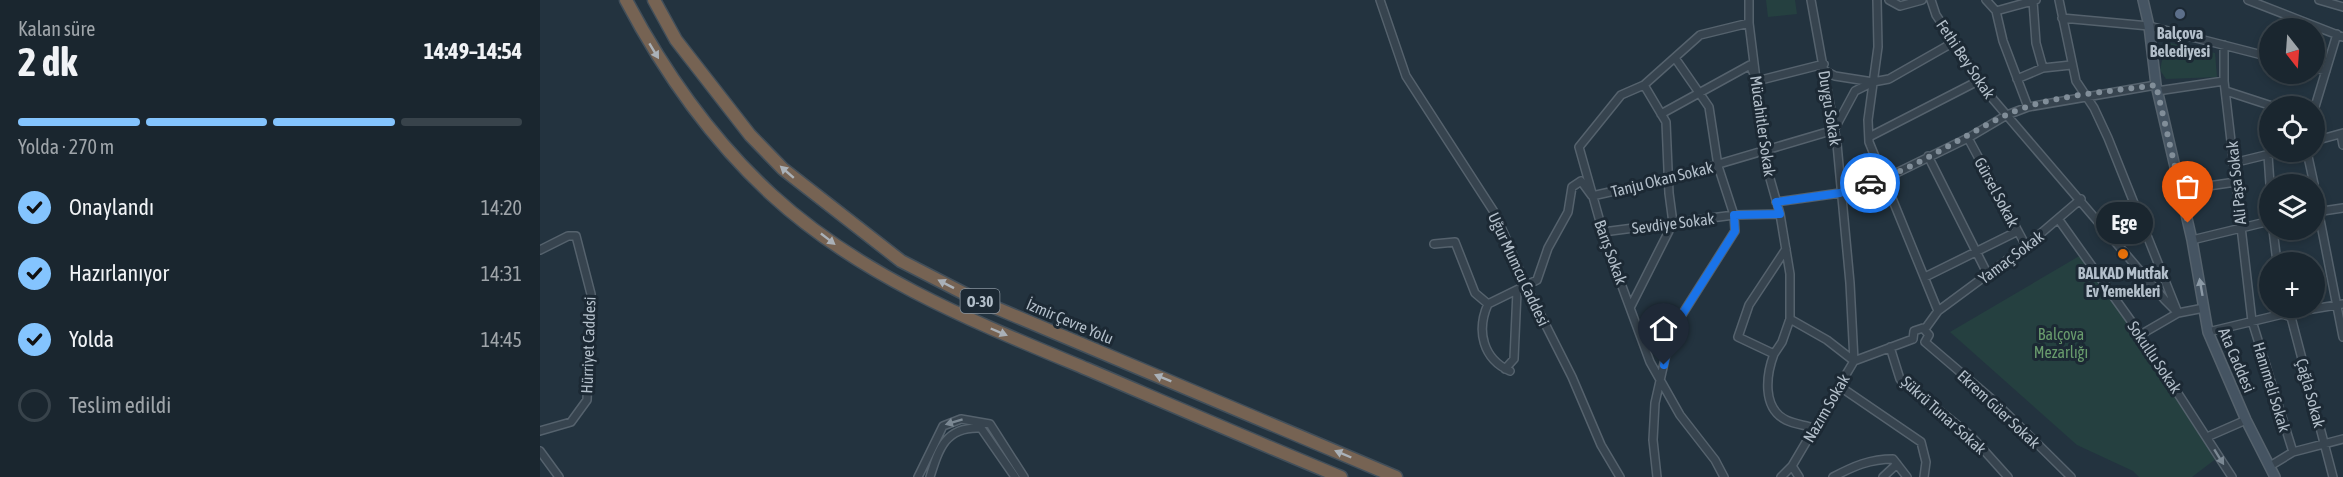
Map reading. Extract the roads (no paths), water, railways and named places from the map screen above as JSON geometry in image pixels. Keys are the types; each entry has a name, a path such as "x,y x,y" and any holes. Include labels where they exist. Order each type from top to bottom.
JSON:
{"highway":[{"name":"O-30","path":"626,0 684,97 716,135 772,195 840,248 889,278 960,315 1341,477"},
{"name":"İzmir Çevre Yolu","path":"654,0 676,40 750,135 783,169 901,261 975,299 1396,477"}],"main road":[{"name":"Ata Caddesi","path":"2143,0 2149,26 2156,88 2193,240 2208,332 2246,420 2275,477"}],"street":[{"name":"Uğur Mumcu Caddesi","path":"1380,0 1406,76 1496,215 1526,286 1572,376 1601,445 1620,477"},
{"name":"Mücahitler Sokak","path":"1749,0 1749,23 1767,168 1780,214 1786,249 1791,319"},
{"name":"Duygu Sokak","path":"1811,0 1825,67 1834,130 1850,283 1854,361"},
{"path":"1876,0 1878,47 1869,137 1938,311"},
{"path":"1889,0 1900,6 1922,0"},
{"name":"Fethi Bey Sokak","path":"1931,0 1936,15 2007,115 2178,313"},
{"path":"1986,0 1996,11 2028,107"},
{"path":"1996,11 2018,2 2034,0 2036,43 2043,68"},
{"path":"2059,0 2071,65 2079,88 2108,138 2178,313"},
{"path":"2248,0 2257,1 2340,35 2318,96"},
{"path":"2319,0 2343,7"},
{"path":"2062,18 2149,26 2259,54"},
{"path":"1631,306 1673,222 1668,179 1666,122 1644,85 1700,34 1749,23"},
{"path":"1834,130 1855,91 1873,82 1889,79 1954,42"},
{"name":"Ali Paşa Sokak","path":"2224,45 2224,81 2252,321"},
{"path":"1658,477 1653,440 1655,403 1671,332 1735,231 1734,215 1718,166 1708,107 1675,58"},
{"path":"1661,114 1750,65 1757,81 1825,67 1835,76 1873,82"},
{"path":"2018,79 2043,68 2071,65"},
{"path":"1869,137 1980,80"},
{"path":"1776,202 1840,193 1886,178 1968,138 2007,115 2028,107 2085,95 2224,81"},
{"name":"Barış Sokak","path":"1644,85 1621,95 1579,147 1603,232 1650,362 1680,415 1715,460 1724,477"},
{"path":"2226,91 2259,102"},
{"name":"Tanju Okan Sokak","path":"1526,286 1537,280 1548,248 1568,212 1572,187 1581,181 1592,195 1718,166 1834,130"},
{"path":"2325,138 2342,134 2343,145"},
{"name":"Gürsel Sokak","path":"1968,138 2026,246"},
{"path":"1928,156 1988,275"},
{"path":"2233,162 2259,156"},
{"path":"2180,190 2236,182"},
{"name":"Yamaç Sokak","path":"1925,329 1938,311 2060,220 2081,200"},
{"path":"2325,210 2343,208"},
{"name":"Sevdiye Sokak","path":"1603,232 1734,215 1780,214"},
{"name":"Sokullu Sokak","path":"2060,220 2140,335 2232,477"},
{"path":"2193,240 2259,223"},
{"path":"1925,277 1978,253 2018,231"},
{"name":"Hürriyet Caddesi","path":"540,250 568,236 576,236 591,294 587,400 571,422 540,431"},
{"path":"2324,240 2339,304 2343,337"},
{"path":"1434,244 1455,242 1475,293 1488,304"},
{"path":"1774,354 1738,337 1749,305 1786,249"},
{"path":"1517,291 1514,359 1508,370 1489,355 1481,325 1488,304 1526,286"},
{"path":"2140,335 2178,313 2204,308"},
{"path":"2208,332 2260,318"},
{"name":"Çağla Sokak","path":"2291,318 2333,477"},
{"path":"1814,428 1785,420 1773,409 1767,381 1774,354 1782,342 1791,319 1827,340 1854,361"},
{"name":"Hanımeli Sokak","path":"2252,321 2293,452"},
{"path":"1916,329 1925,329 1929,335 1925,342 1917,343 1913,339 1916,329"},
{"name":"Nazım Sokak","path":"1781,477 1792,466 1854,361 1913,339"},
{"name":"Ekrem Güer Sokak","path":"1925,342 1994,401 2071,477"},
{"name":"Şükrü Tunar Sokak","path":"1890,347 1900,379 1972,436 2008,477"},
{"path":"1839,386 1921,442 1926,462 1924,477"},
{"path":"918,477 943,426 952,421 971,419 983,420 996,429 1024,477"},
{"path":"2207,437 2246,420"},
{"path":"930,477 941,448 954,431 969,427 981,428 988,435 1015,477"},
{"path":"2270,466 2293,452 2343,439"},
{"path":"540,451 559,477"},
{"path":"1833,477 1857,464 1877,459 1893,459 1907,477"},
{"path":"1883,477 1897,464"},
{"path":"1792,466 1799,477"}],"place":[{"name":"Balçova Belediyesi","path":"2180,14"},
{"name":"Ege","path":"2188,223"},
{"name":"BALKAD Mutfak Ev Yemekleri","path":"2123,254"}],"park label":[{"name":"Balçova Mezarlığı","path":"2061,343"}]}
